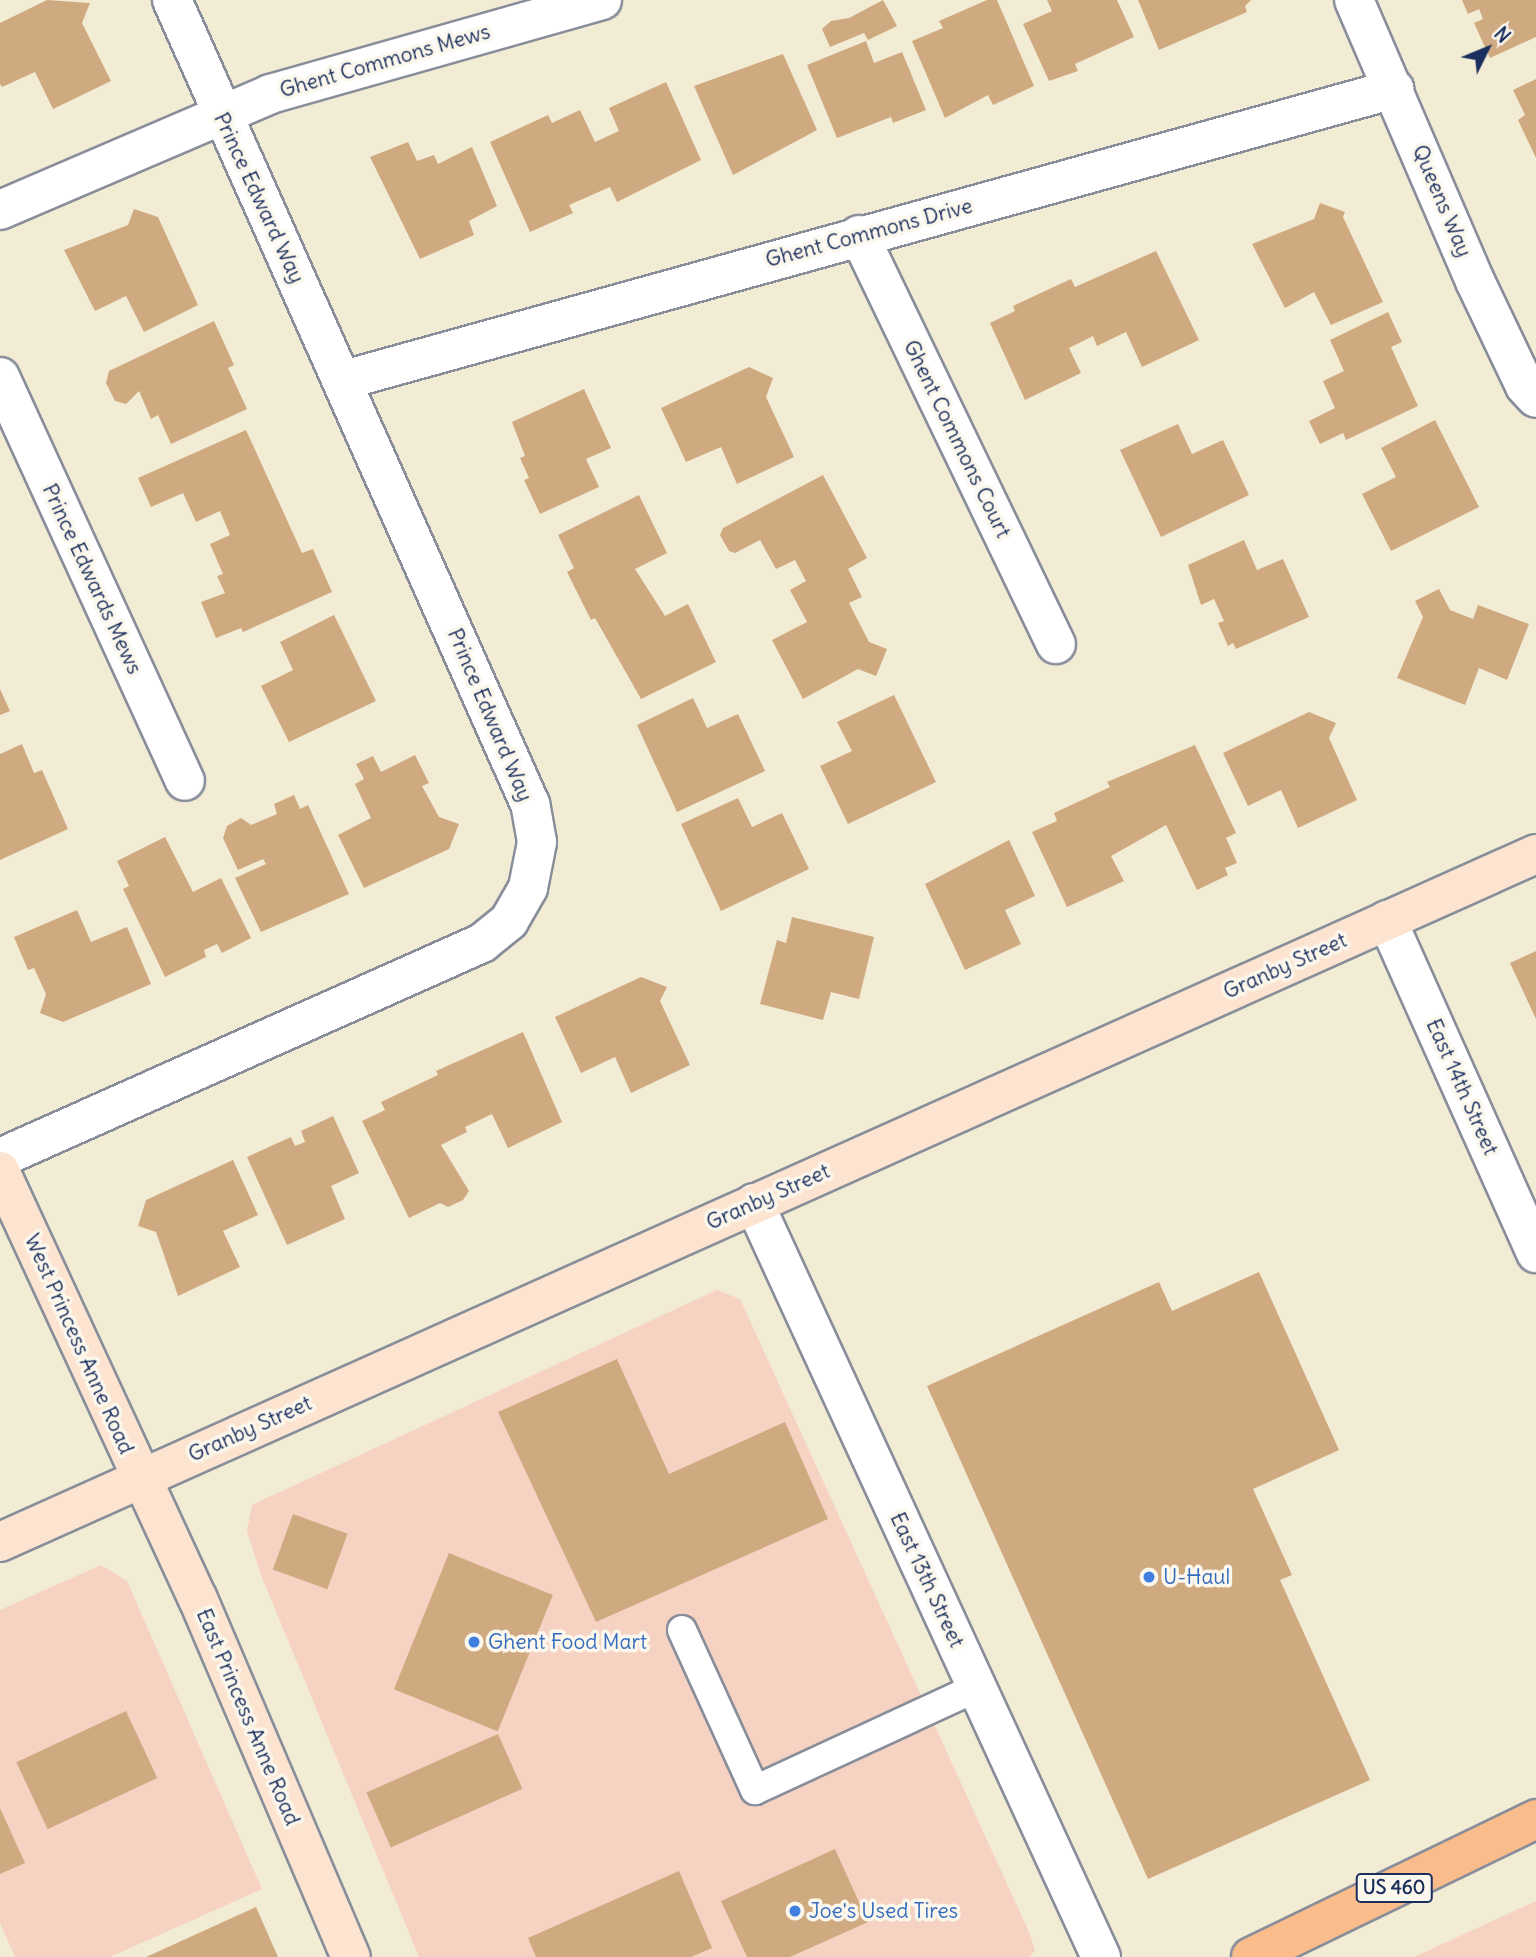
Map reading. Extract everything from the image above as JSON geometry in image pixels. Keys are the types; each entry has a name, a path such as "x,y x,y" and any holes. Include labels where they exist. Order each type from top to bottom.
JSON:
{"main road":[{"name":"US 460","path":"1251,1957 1536,1819"}],"street":[{"name":"Prince Edward Way","path":"0,1158 482,943 509,921 528,888 537,842 530,804 344,380 221,118 172,0"},
{"name":"Ghent Commons Mews","path":"0,210 221,118 263,97 331,74 602,0"},
{"name":"Queens Way","path":"1354,0 1475,281 1525,386 1536,398"},
{"name":"Ghent Commons Drive","path":"344,380 859,235 1394,89"},
{"name":"Ghent Commons Court","path":"859,235 1056,644"},
{"name":"Prince Edwards Mews","path":"0,377 185,781"},
{"name":"Granby Street","path":"0,1542 1536,854"},
{"name":"East 14th Street","path":"1387,920 1536,1253"},
{"name":"West Princess Anne Road","path":"0,1171 140,1479"},
{"name":"East 13th Street","path":"754,1203 1101,1957"},
{"name":"East Princess Anne Road","path":"140,1479 198,1599 351,1957"}],"lane":[{"path":"682,1630 755,1790 976,1688"}],"shaded area":[{"path":"717,1290 740,1299 1029,1932 1035,1950 1030,1957 419,1957 261,1575 247,1531 252,1505"},
{"path":"101,1565 127,1581 262,1889 110,1957 15,1957 0,1923 0,1610"},
{"path":"1536,1901 1536,1957 1414,1957"}],"building":[{"path":"47,0 90,3 82,23 111,81 53,109 35,72 2,87 0,84 0,23"},
{"path":"883,0 897,26 868,40 864,33 830,47 822,29 831,21 849,18"},
{"path":"987,0 997,0 1034,86 993,105 988,95 945,118 912,41 943,28 939,21"},
{"path":"1047,0 1117,0 1134,37 1075,64 1078,71 1049,81 1023,24 1052,11"},
{"path":"1138,0 1251,0 1245,6 1247,12 1159,50"},
{"path":"1462,0 1536,0 1536,37 1490,58 1474,23 1483,19 1479,9 1468,14"},
{"path":"866,41 874,63 902,52 926,110 893,123 891,117 837,138 807,65"},
{"path":"783,54 817,130 733,175 694,86"},
{"path":"1536,79 1536,158 1518,120 1525,115 1513,90"},
{"path":"666,82 701,160 617,202 610,187 569,205 573,213 530,232 490,142 548,115 552,123 580,110 595,142 619,131 609,108"},
{"path":"408,142 417,161 434,155 438,164 472,147 497,206 469,221 474,235 420,259 370,157"},
{"path":"1320,203 1345,212 1343,217 1383,302 1331,325 1314,292 1285,308 1252,244 1314,219"},
{"path":"134,209 158,217 198,305 144,332 126,296 95,311 64,250 128,225"},
{"path":"1156,251 1199,340 1142,367 1126,332 1097,346 1093,336 1069,348 1081,373 1025,400 990,323 1015,311 1013,306 1071,279 1075,287"},
{"path":"1388,312 1402,342 1391,347 1418,406 1346,440 1343,433 1320,444 1309,421 1335,408 1323,381 1344,371 1330,340"},
{"path":"214,321 234,365 228,368 247,409 171,444 158,415 151,419 139,391 126,404 115,401 106,383 109,371"},
{"path":"749,367 773,378 766,397 794,457 737,484 721,447 686,462 661,408"},
{"path":"584,389 611,448 586,459 599,487 540,514 524,480 529,478 520,458 525,456 512,422"},
{"path":"1435,420 1479,507 1391,551 1362,494 1396,477 1381,448"},
{"path":"1178,424 1192,454 1223,440 1249,495 1161,537 1120,450"},
{"path":"246,430 302,553 313,549 332,592 243,632 241,628 216,638 201,602 225,593 217,576 223,574 210,544 230,535 220,511 196,522 183,493 151,507 138,478"},
{"path":"823,475 867,558 848,569 862,597 849,603 869,642 887,649 876,676 858,669 803,699 772,640 807,622 790,590 806,581 795,560 776,569 760,540 735,553 729,551 720,535 723,528"},
{"path":"639,495 667,553 635,569 665,616 688,604 716,662 641,699 595,618 591,620 567,572 574,568 558,535"},
{"path":"1244,540 1257,570 1283,559 1309,617 1236,649 1233,643 1228,646 1218,623 1224,621 1214,599 1201,605 1188,565"},
{"path":"1439,589 1450,610 1473,619 1478,605 1529,624 1507,680 1479,668 1465,705 1397,678 1423,617 1415,601"},
{"path":"334,615 376,701 289,742 261,686 293,670 280,642"},
{"path":"0,689 10,711 0,715"},
{"path":"894,695 936,782 848,824 820,766 852,751 837,722"},
{"path":"693,698 707,728 738,714 765,771 677,812 637,725"},
{"path":"1309,712 1336,723 1329,738 1357,800 1298,828 1281,790 1248,806 1223,753"},
{"path":"22,744 34,773 42,770 68,829 0,860 0,754"},
{"path":"1195,745 1236,833 1226,838 1237,863 1225,868 1228,875 1197,890 1166,825 1111,856 1124,881 1067,907 1032,832 1057,821 1054,813 1110,787 1107,782"},
{"path":"415,755 429,783 422,786 439,817 459,824 449,849 364,888 338,835 371,818 355,784 364,779 356,764 373,756 381,772"},
{"path":"294,795 300,809 308,805 349,894 261,932 235,878 266,864 263,859 238,870 223,838 227,826 241,818 251,825 277,814 274,804"},
{"path":"738,798 752,827 782,813 809,869 721,911 681,824"},
{"path":"165,837 193,892 221,878 251,938 222,953 217,944 204,950 206,957 165,977 123,889 129,886 117,861"},
{"path":"1009,840 1035,896 1005,910 1021,944 965,970 925,884"},
{"path":"77,910 91,942 127,927 151,984 63,1022 40,1013 46,994 34,968 28,970 14,937"},
{"path":"792,917 874,937 859,999 831,992 823,1020 760,1004 777,940 786,943"},
{"path":"1536,951 1536,1019 1510,963"},
{"path":"641,977 667,987 660,1001 690,1065 631,1093 615,1057 581,1073 555,1017"},
{"path":"523,1032 562,1122 508,1148 492,1114 465,1127 467,1132 441,1145 469,1191 463,1200 448,1207 440,1203 409,1218 362,1121 385,1110 381,1102 438,1075 436,1071"},
{"path":"333,1116 359,1173 331,1186 345,1219 287,1245 247,1157 291,1137 295,1146 305,1142 301,1131"},
{"path":"233,1160 258,1215 223,1231 240,1267 178,1296 156,1232 138,1226 146,1200"},
{"name":"U-Haul","path":"1259,1272 1339,1450 1253,1489 1292,1575 1280,1580 1370,1780 1148,1879 927,1386 1159,1282 1172,1311"},
{"path":"617,1359 669,1474 785,1422 828,1519 596,1622 498,1412"},
{"path":"293,1514 348,1534 327,1589 273,1569"},
{"name":"Ghent Food Mart","path":"449,1553 553,1595 498,1731 394,1689"},
{"path":"126,1711 157,1778 48,1829 16,1762"},
{"path":"498,1734 522,1789 391,1847 366,1793"},
{"path":"0,1808 25,1863 0,1874"},
{"name":"Joe's Used Tires","path":"835,1849 868,1922 790,1957 747,1957 721,1901"},
{"path":"679,1871 712,1948 691,1957 536,1957 528,1938"},
{"path":"256,1907 278,1957 146,1957"}],"place":[{"name":"U-Haul","path":"1149,1577"},
{"name":"Ghent Food Mart","path":"474,1642"},
{"name":"Joe's Used Tires","path":"795,1911"}]}
